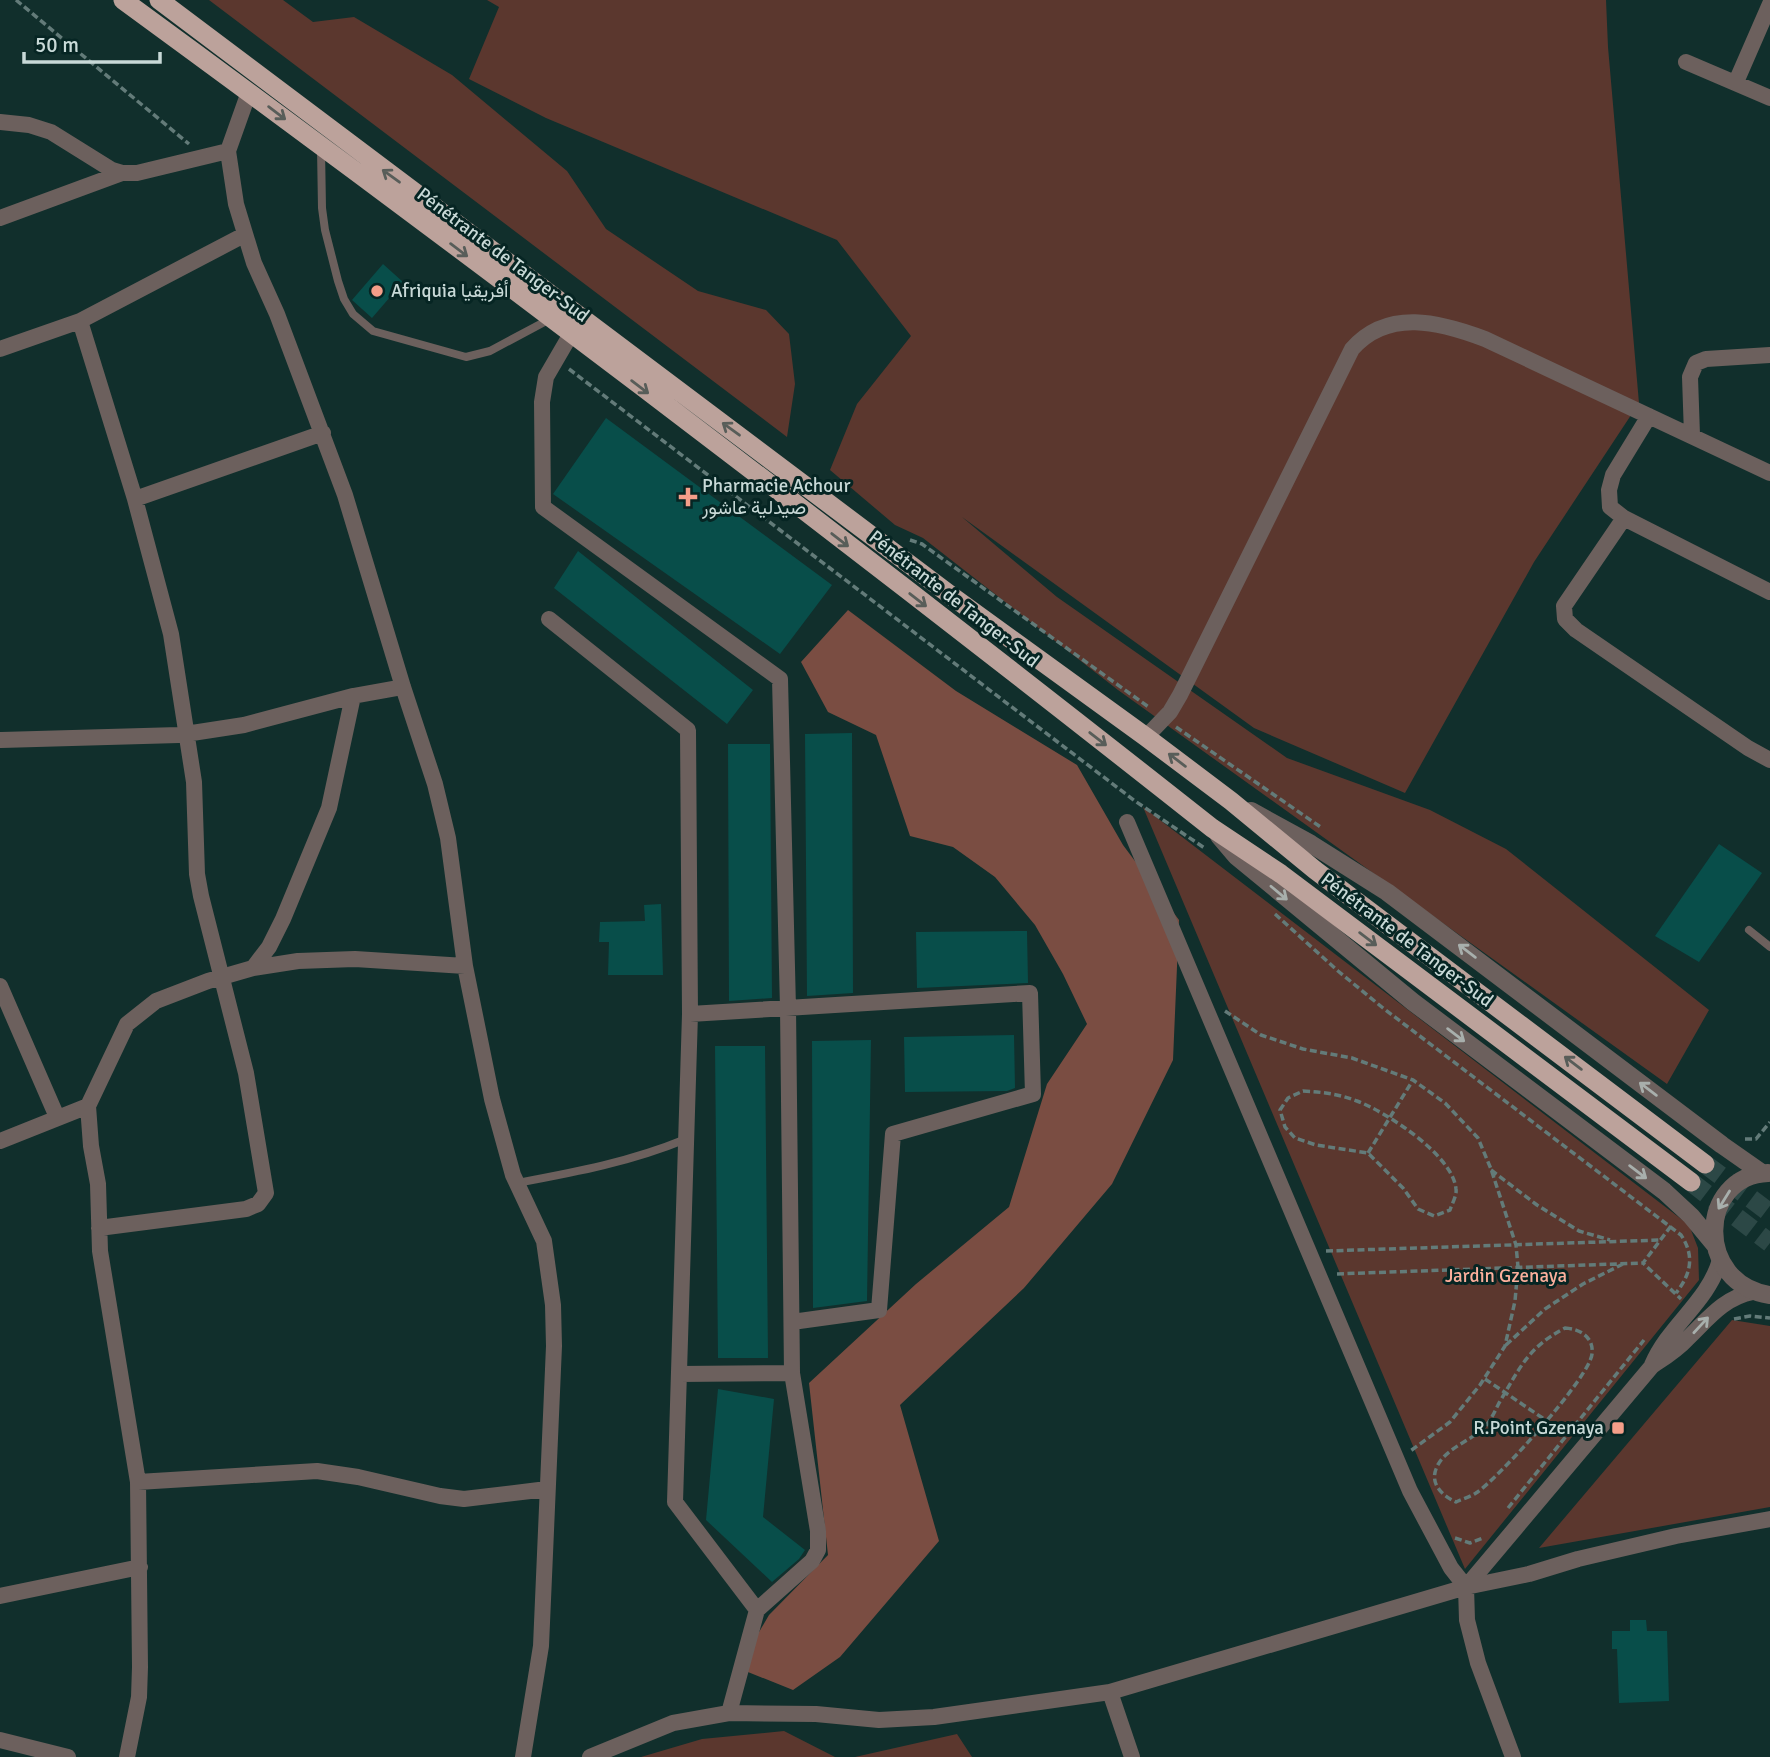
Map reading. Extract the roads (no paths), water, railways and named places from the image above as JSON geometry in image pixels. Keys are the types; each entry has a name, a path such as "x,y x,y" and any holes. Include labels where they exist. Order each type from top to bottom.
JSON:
{"highway":[{"name":"Pénétrante de Tanger-Sud","path":"123,0 571,334 1212,828 1293,882 1691,1182"},
{"name":"Pénétrante de Tanger-Sud","path":"159,0 953,597 1146,737 1231,801 1304,862 1705,1164"}],"street":[{"path":"1736,82 1770,4"},
{"path":"1686,62 1770,98"},
{"path":"249,92 228,151 236,204 244,235 323,433 349,508 435,784 448,838 465,966 492,1099 517,1183 544,1241 553,1305 554,1346 541,1646 523,1757"},
{"path":"0,122 29,125 51,132 112,170 122,173 137,173 228,151"},
{"path":"0,218 122,173"},
{"path":"0,349 79,321 244,235"},
{"path":"79,321 135,499 171,634 194,782 197,874 220,978 246,1073 266,1193 263,1199 246,1209 99,1228"},
{"path":"1146,737 1170,712 1181,695 1346,361 1361,339 1372,331 1393,323 1405,322 1467,332 1770,473"},
{"path":"571,334 546,377 542,402 543,508 780,679 788,1008 792,1373 818,1531 818,1550 812,1561 757,1610 729,1713"},
{"path":"1692,435 1690,377 1696,363 1706,359 1770,355"},
{"path":"1649,416 1613,475 1609,490 1611,507 1624,518 1770,593"},
{"path":"135,499 323,433"},
{"path":"1624,518 1564,606 1565,619 1576,630 1725,733 1770,760"},
{"path":"549,619 688,730 690,1014 675,1502 757,1610"},
{"path":"1,740 188,733 244,725 353,696 403,687"},
{"path":"253,968 269,947 283,919 329,808 353,696"},
{"path":"0,732 0,749"},
{"path":"1231,801 1311,844 1387,892 1721,1145 1766,1173"},
{"path":"1127,822 1410,1491 1451,1568 1466,1587 1466,1620 1513,1757"},
{"path":"1212,828 1236,856 1376,973 1664,1191 1691,1216 1717,1252 1728,1273 1739,1284 1762,1293"},
{"path":"127,1757 139,1687 138,1482 100,1251 98,1184 91,1146 88,1106 127,1024 156,1001 253,968 299,961 355,958 465,966"},
{"path":"0,986 57,1117"},
{"path":"690,1014 1030,993 1033,1094 893,1134 879,1310 792,1322"},
{"path":"0,1142 88,1106"},
{"path":"1652,1366 1657,1353 1673,1330 1707,1291 1717,1252 1714,1230 1721,1202 1741,1181 1766,1173"},
{"path":"1466,1587 1652,1366 1685,1342 1722,1304 1742,1294 1762,1293"},
{"path":"679,1374 792,1373"},
{"path":"138,1482 317,1471 464,1499 547,1489"},
{"path":"590,1757 673,1723 729,1713 817,1714 879,1720 920,1718 1110,1692 1466,1587 1530,1574 1676,1536 1770,1519"},
{"path":"0,1596 140,1567"},
{"path":"1110,1692 1132,1757"},
{"path":"0,1740 68,1757"}],"lane":[{"path":"321,146 325,230 344,299 361,323 373,331 466,357 490,351 550,319"},
{"path":"1749,930 1770,947"},
{"path":"517,1183 619,1163 686,1139"}],"tunnel":[{"path":"1705,1164 1770,1213"},
{"path":"1691,1182 1770,1243"}],"place":[{"name":"Afriquia أفريقيا","path":"377,291"},
{"name":"Pharmacie Achour صيدلية عاشور","path":"688,497"},
{"name":"R.Point Gzenaya","path":"1618,1428"}],"park label":[{"name":"Jardin Gzenaya","path":"1506,1276"}]}
